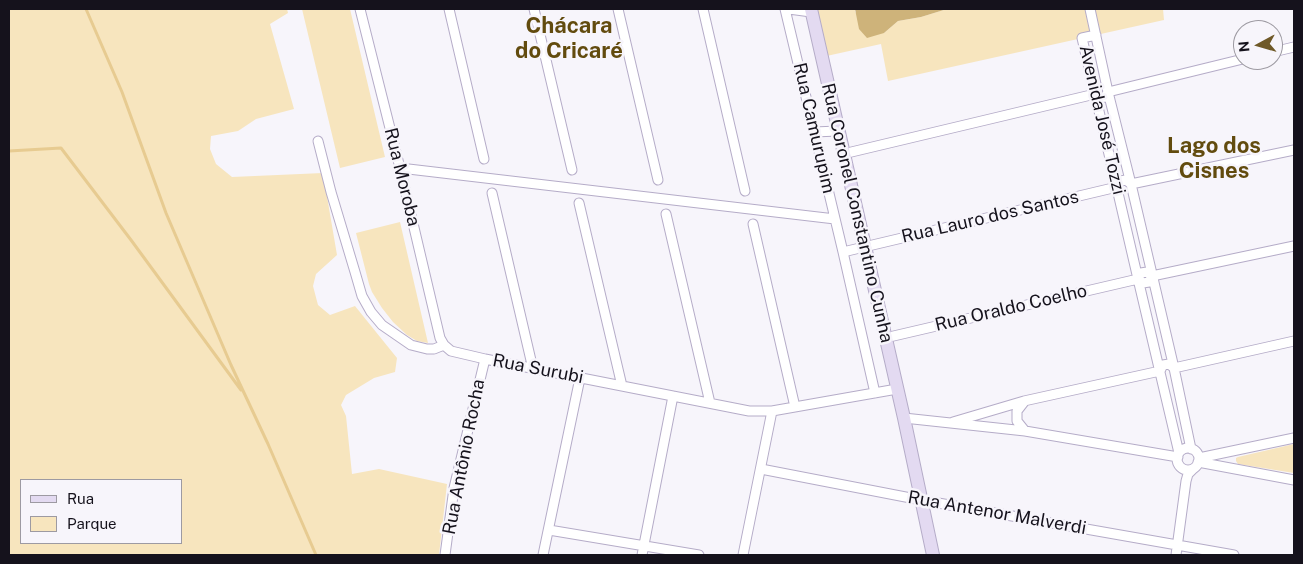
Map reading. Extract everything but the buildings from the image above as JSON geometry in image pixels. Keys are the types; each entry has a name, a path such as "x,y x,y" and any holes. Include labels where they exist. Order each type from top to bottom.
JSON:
{"street":[{"name":"Rua Moroba","path":"360,9 440,338 444,345"},
{"path":"449,9 484,159"},
{"path":"534,9 572,170"},
{"path":"618,9 658,180"},
{"path":"703,9 745,191"},
{"name":"Rua Camurupim","path":"786,9 875,393"},
{"path":"790,9 811,10"},
{"path":"1090,9 1096,35"},
{"name":"Rua Coronel Constantino Cunha","path":"811,10 904,418 933,555"},
{"name":"Avenida José Tozzi","path":"1177,550 1186,481 1188,474 1197,463 1194,451 1191,449 1174,368 1096,35 1082,38 1160,371 1179,465 1185,474 1186,481"},
{"path":"843,154 1095,94 1100,98 1105,97 1108,92 1233,61"},
{"path":"814,132 838,131"},
{"name":"Rua Surubi","path":"318,141 362,296 371,312 382,325 411,345 427,349 434,349 444,345 451,351 484,359 749,411 772,411 896,389"},
{"name":"Rua Lauro dos Santos","path":"843,252 1117,187 1122,191 1128,190 1131,184 1294,150"},
{"path":"400,168 836,219"},
{"path":"492,193 533,368"},
{"path":"579,203 622,386"},
{"path":"666,214 710,403"},
{"path":"753,224 795,407"},
{"name":"Rua Oraldo Coelho","path":"885,338 1138,279 1143,284 1149,282 1152,276 1294,246"},
{"path":"952,422 1024,401 1160,371 1165,376 1171,375 1174,368 1294,341"},
{"name":"Rua Antônio Rocha","path":"445,555 454,488 484,359"},
{"path":"543,555 580,378"},
{"path":"642,555 672,396"},
{"path":"1024,401 1017,411 1017,421 1025,431"},
{"path":"743,555 772,411"},
{"path":"904,418 1025,431 1178,455 1186,449 1191,449"},
{"path":"1181,468 1185,470 1197,463 1294,438"},
{"path":"1197,463 1294,480"},
{"name":"Rua Antenor Malverdi","path":"760,469 1177,550 1234,555"},
{"path":"549,530 699,555"}],"green space":[{"path":"9,9 287,9 288,13 270,24 294,109 256,119 238,131 211,136 210,149 216,164 232,177 323,173 337,255 316,274 313,286 318,305 330,315 355,306 397,358 395,372 374,378 346,395 341,405 346,416 352,474 379,469 447,484 439,555 9,555"},
{"path":"302,9 350,9 385,157 340,168"},
{"path":"814,9 855,9 855,12 884,33 898,21 921,17 947,9 1163,9 1164,20 888,81 881,44 822,57"},
{"path":"400,222 428,343 417,341 407,335 382,308 369,284 356,233"},
{"path":"1294,444 1294,473 1238,464 1236,461 1238,457"}],"shaded area":[{"path":"855,9 947,9 921,17 898,21 884,33 867,38 859,29"}],"waterway":[{"path":"86,9 122,92 166,213 231,365 268,444 316,555"},
{"path":"9,151 61,148 241,390"}],"district":[{"name":"Chácara do Cricaré","path":"569,38"},
{"name":"Lago dos Cisnes","path":"1214,158"}]}
